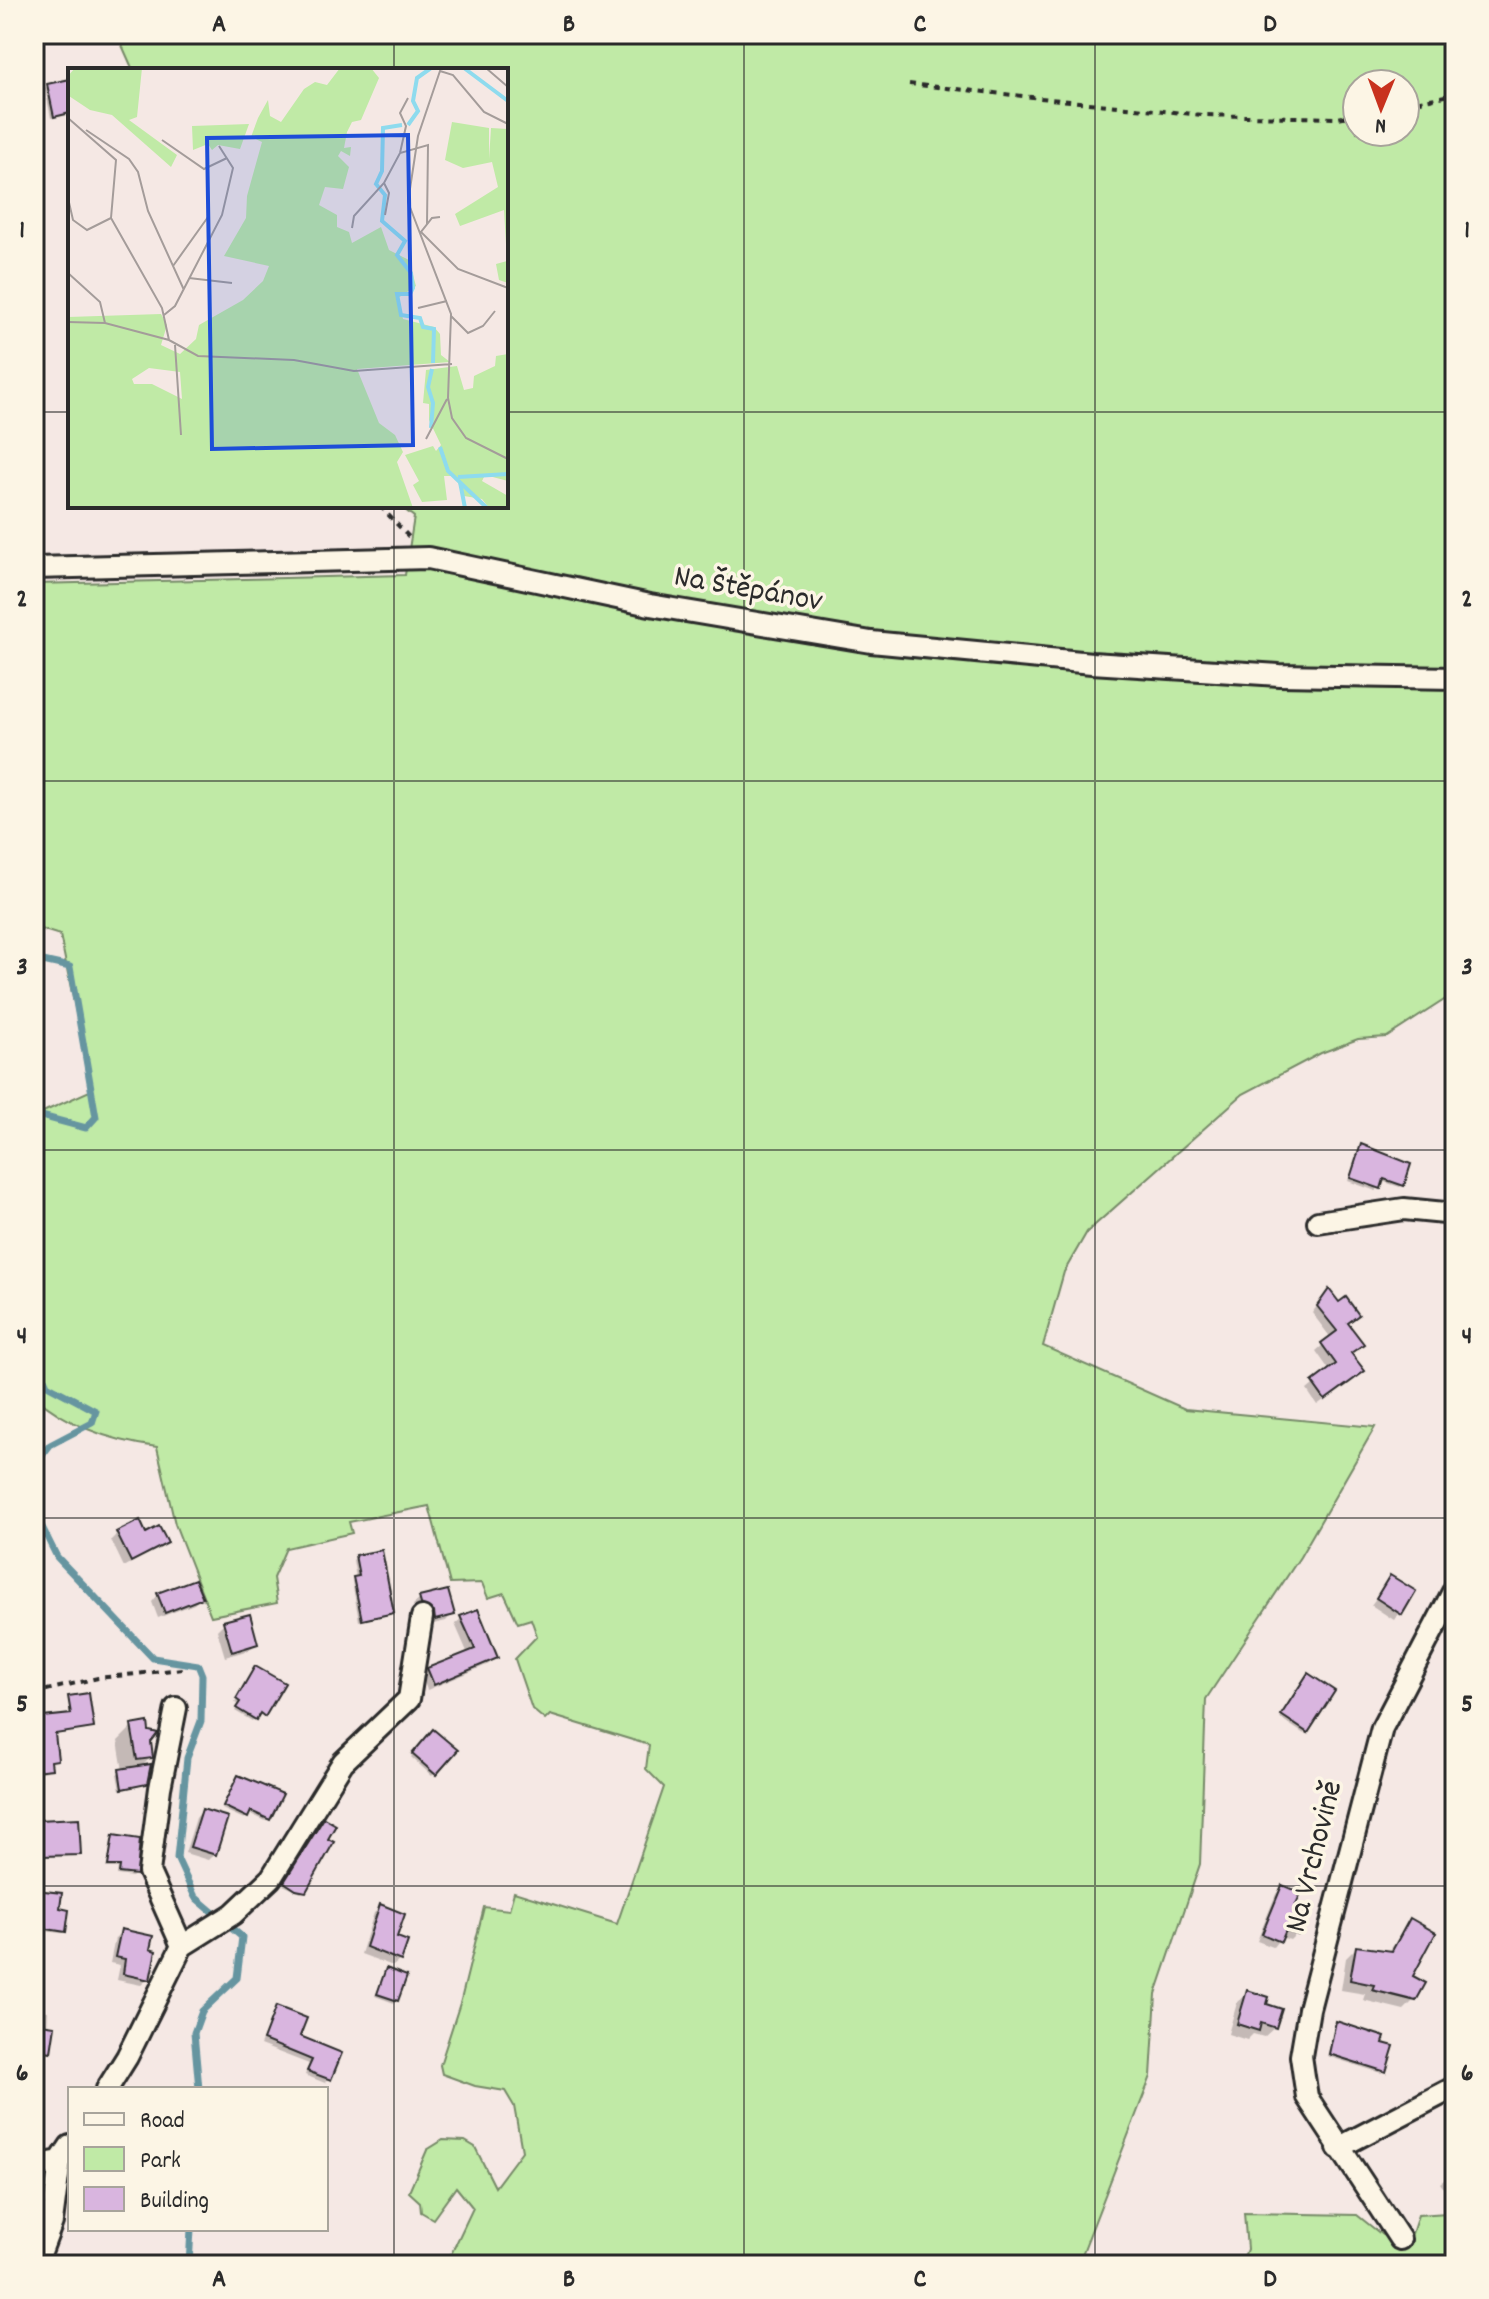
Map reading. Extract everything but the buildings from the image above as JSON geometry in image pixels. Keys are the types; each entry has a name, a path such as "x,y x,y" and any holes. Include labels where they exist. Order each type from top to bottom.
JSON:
{"street":[{"name":"Na Štěpánov","path":"34,568 428,558 650,605 871,642 1092,663 1279,675 1455,678"},
{"path":"1318,1222 1404,1209 1455,1214"},
{"name":"Na Vrchovině","path":"1400,2239 1338,2148 1307,2097 1301,2077 1309,2009 1382,1728 1455,1588"},
{"path":"108,2087 127,2057 182,1946 233,1914 271,1878 343,1762 409,1699 422,1617"},
{"path":"176,1708 160,1788 149,1872 182,1946"},
{"path":"1338,2148 1455,2087"},
{"path":"34,2166 65,2154"},
{"path":"36,2265 52,2222 65,2154"}],"path":[{"path":"909,84 1202,115 1341,117"},
{"path":"1421,101 1455,94"},
{"path":"382,508 428,558"},
{"path":"34,1693 98,1678 182,1669"}],"green space":[{"path":"117,34 1455,34 1455,993 1387,1037 1358,1039 1321,1053 1243,1094 1087,1232 1064,1272 1043,1346 1185,1409 1375,1427 1300,1557 1206,1699 1200,1864 1156,1994 1151,2076 1078,2265 446,2265 473,2208 456,2187 433,2219 421,2212 420,2202 409,2192 427,2150 443,2140 465,2141 475,2147 495,2187 522,2151 514,2106 505,2091 475,2086 442,2074 440,2065 461,2000 484,1907 509,1910 514,1892 617,1924 664,1787 646,1769 649,1745 550,1715 545,1720 532,1709 515,1659 537,1636 531,1619 518,1623 504,1593 488,1598 482,1583 450,1584 429,1506 349,1522 352,1533 286,1548 273,1578 277,1603 211,1616 175,1524 157,1447 91,1431 47,1407 34,1396 34,1116 92,1090 60,935 34,927 34,584 405,575 414,517 403,508 508,508 508,68 132,68"},
{"path":"1244,2213 1357,2215 1382,2235 1408,2246 1418,2215 1447,2213 1455,2224 1455,2265 1241,2265 1247,2249"}],"waterway":[{"path":"34,959 70,967 96,1117 86,1128 34,1114"},
{"path":"34,1317 45,1329 38,1364 47,1385 96,1411 92,1423 50,1445 36,1463 35,1513 57,1557 153,1658 198,1665 202,1675 201,1721 187,1758 177,1858 195,1897 242,1937 237,1978 202,2011 194,2033 199,2087"},
{"path":"189,2265 191,2231"}]}
